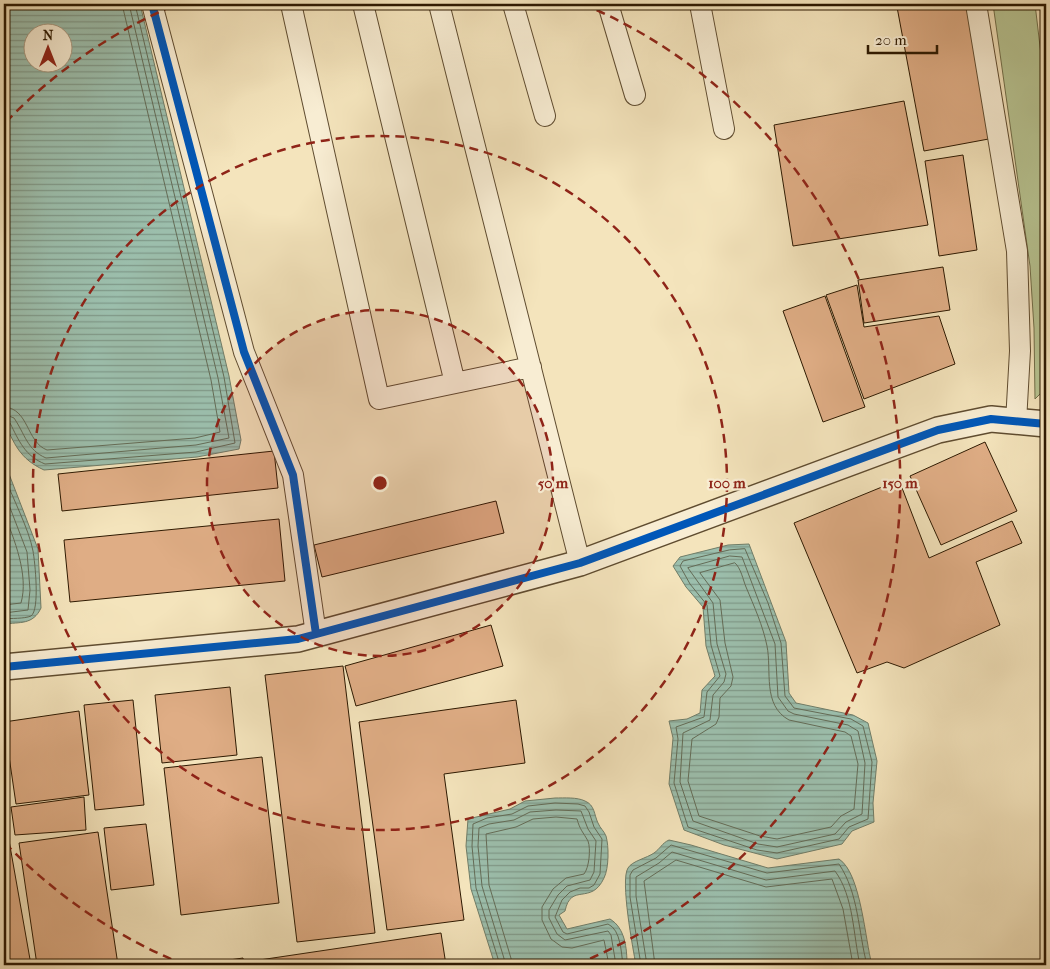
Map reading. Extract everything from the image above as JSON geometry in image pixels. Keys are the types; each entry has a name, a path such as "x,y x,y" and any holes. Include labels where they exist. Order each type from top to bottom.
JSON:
{"street":[{"path":"152,4 244,352 293,475 316,634"},
{"path":"291,4 379,399 531,367"},
{"path":"363,4 456,383"},
{"path":"439,4 580,562"},
{"path":"513,4 545,116"},
{"path":"608,4 635,95"},
{"path":"700,4 724,130"},
{"path":"976,4 1017,251 1020,351 1016,422"},
{"path":"4,667 298,639 580,562 938,430 991,419 1046,424"}],"shaded area":[{"path":"993,4 1035,4 1046,97 1046,388 1035,399 1034,328 1030,266"}],"water":[{"path":"4,4 140,4 229,376 241,440 239,449 197,457 44,470 23,456 4,421"},
{"path":"4,461 38,549 41,608 34,617 26,622 4,624"},
{"path":"749,544 786,642 789,693 796,703 853,715 868,723 877,761 873,803 874,822 852,831 842,844 777,859 724,845 684,830 669,784 673,738 669,721 687,719 700,713 702,690 715,676 706,646 703,607 686,587 673,566 680,557 728,545"},
{"path":"555,798 578,799 591,805 599,825 606,836 608,851 606,874 599,886 593,891 572,898 568,902 565,911 559,915 567,929 610,919 622,933 626,945 627,965 495,965 471,889 466,846 468,819 510,809 525,801"},
{"path":"669,840 768,868 839,859 852,878 857,892 872,965 636,965 626,900 626,875 628,868 636,861 654,853"}],"building":[{"path":"915,4 968,4 994,138 924,151 897,7"},
{"path":"904,101 928,225 793,246 774,125"},
{"path":"963,155 977,250 939,256 925,161"},
{"path":"943,267 950,310 864,323 858,280"},
{"path":"857,285 864,327 939,316 955,364 864,399 826,295"},
{"path":"825,296 865,407 823,422 783,311"},
{"path":"985,442 1017,511 941,545 910,476"},
{"path":"274,451 278,488 62,511 58,474"},
{"path":"899,480 929,558 1012,521 1022,543 976,562 1000,625 904,668 887,662 857,673 794,523"},
{"path":"496,501 504,533 322,577 314,545"},
{"path":"279,519 285,581 70,602 64,540"},
{"path":"491,625 503,666 356,706 345,666"},
{"path":"343,666 375,933 297,942 265,675"},
{"path":"230,687 237,755 162,763 155,695"},
{"path":"133,700 144,805 95,810 84,705"},
{"path":"516,700 525,763 444,774 464,920 387,930 359,722"},
{"path":"79,711 89,795 16,804 4,722"},
{"path":"262,757 279,903 181,915 164,768"},
{"path":"84,797 86,830 15,835 11,807"},
{"path":"4,812 31,965 4,965"},
{"path":"146,824 154,885 111,890 104,828"},
{"path":"98,832 118,965 37,965 19,843"},
{"path":"441,933 446,965 246,965 246,962"},
{"path":"243,958 244,965 195,965"}],"cycle path":[{"path":"152,4 244,352 293,475 316,634"},
{"path":"4,667 298,639 580,563 938,430 991,419 1046,424"}]}
